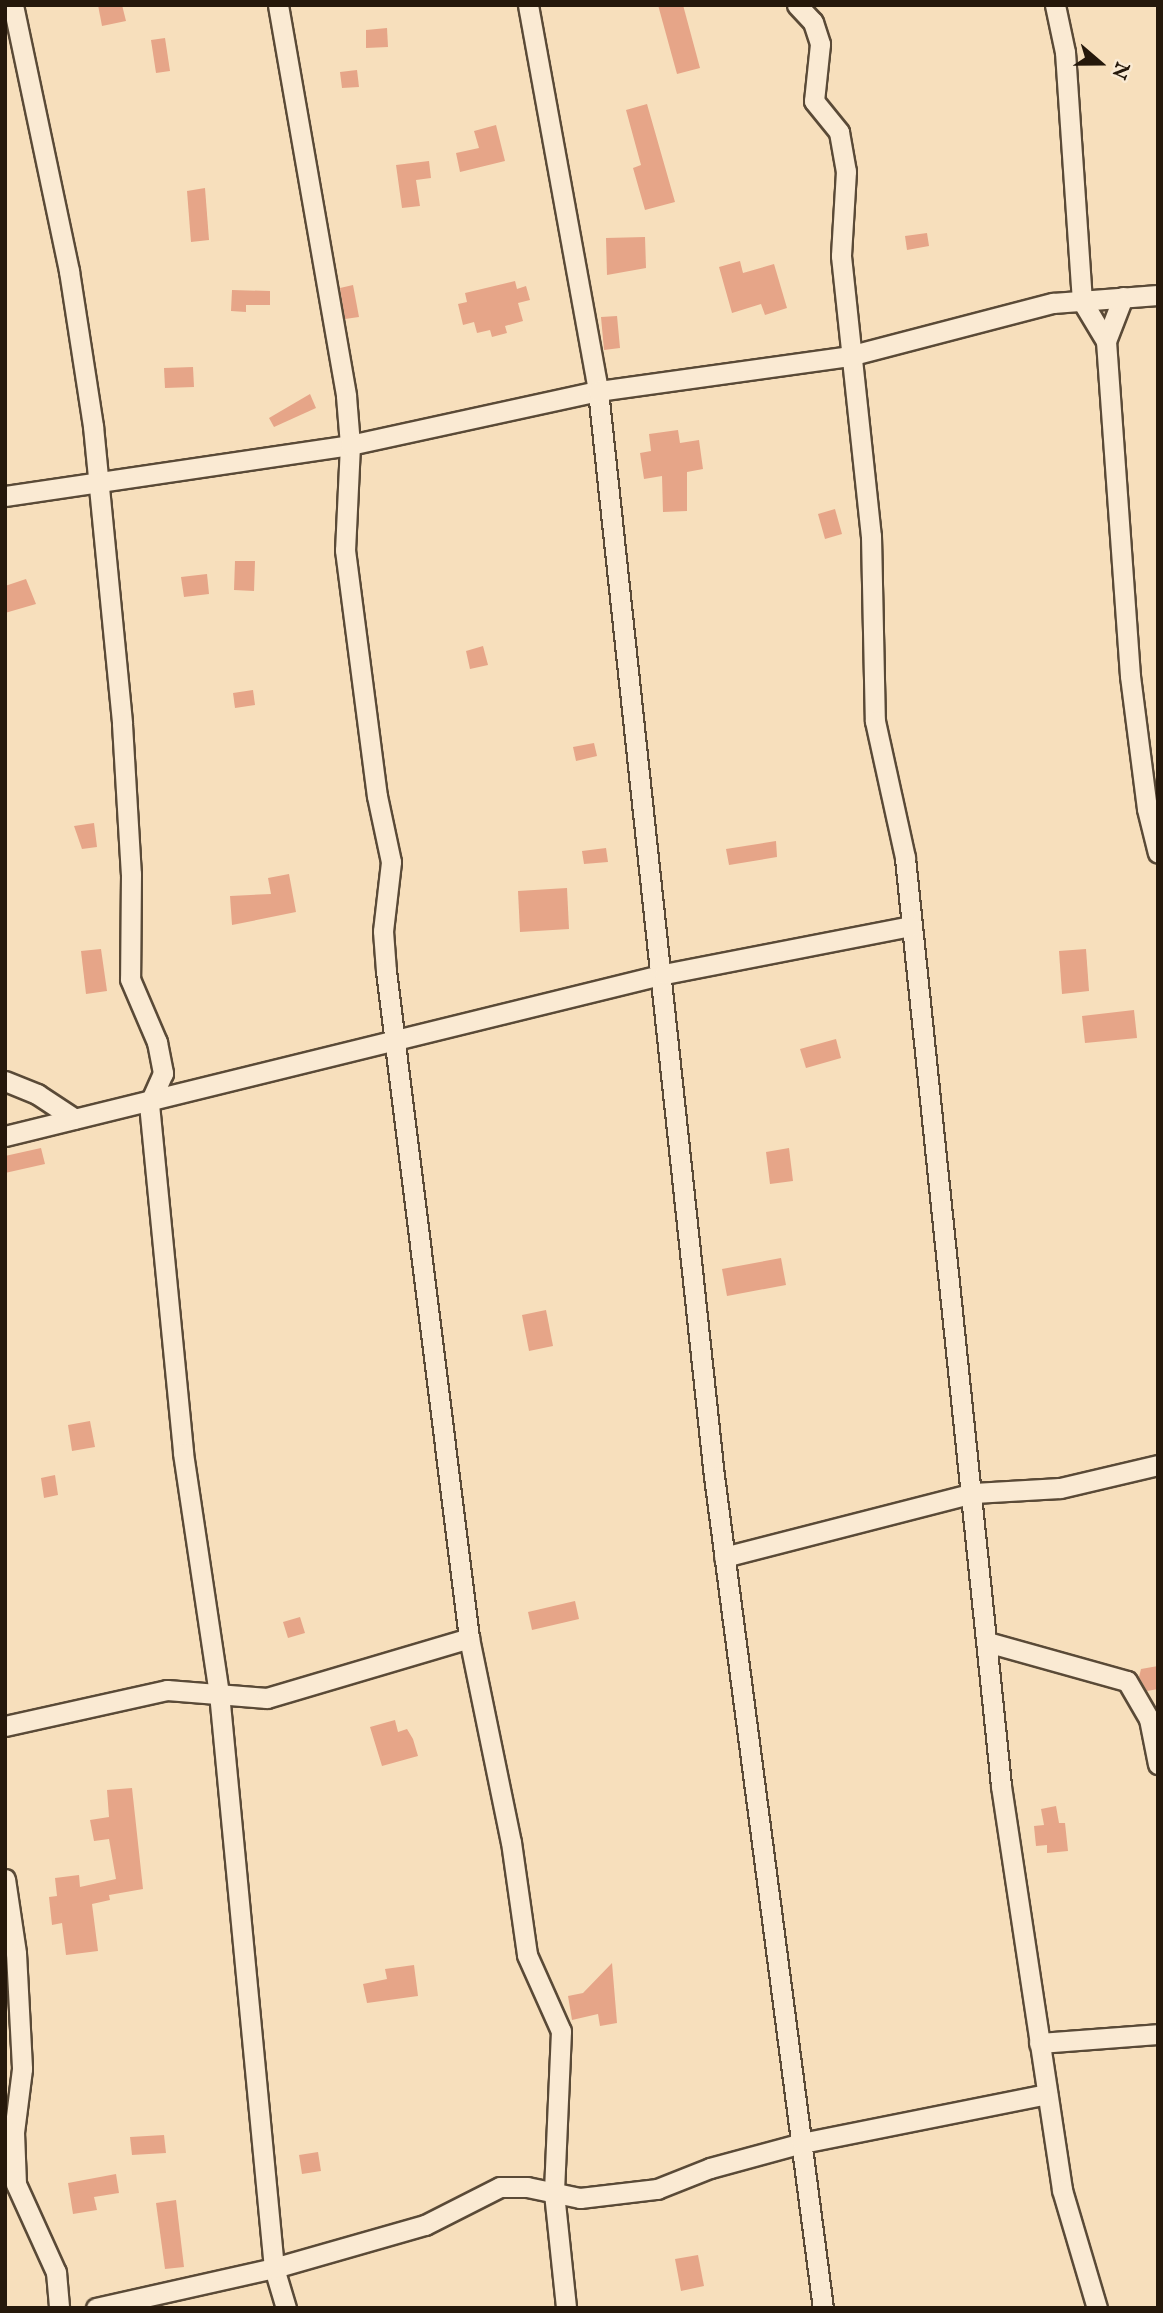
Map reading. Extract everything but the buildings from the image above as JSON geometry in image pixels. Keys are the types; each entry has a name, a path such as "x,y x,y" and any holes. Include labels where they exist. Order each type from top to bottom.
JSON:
{"street":[{"path":"13,5 69,271 97,480 122,724 131,874 130,979 157,1042 163,1073 149,1104 183,1453 219,1693 275,2268 286,2308"},
{"path":"278,5 346,396 350,445 345,550 377,796 391,862 383,931 469,1637 511,1842 527,1955 561,2031 554,2193 566,2308"},
{"path":"528,5 598,391 664,974 724,1557 823,2308"},
{"path":"797,5 813,22 820,44 814,101 839,132 846,172 841,256 849,356 871,536 875,721 905,858 974,1493 1001,1786 1062,2190 1097,2308"},
{"path":"1055,5 1065,52 1082,301 1106,341"},
{"path":"5,496 97,480 350,445 598,391 849,356 1053,303 1158,295"},
{"path":"1123,297 1106,341 1130,676 1147,809 1158,853"},
{"path":"5,1136 149,1104 664,974 911,926"},
{"path":"6,1083 37,1094 75,1119"},
{"path":"724,1557 974,1493 1060,1488 1158,1465"},
{"path":"5,1726 167,1690 219,1693 233,1698 267,1698 469,1637"},
{"path":"987,1642 1127,1681 1149,1719 1158,1764"},
{"path":"5,1879 16,1953 22,2069 14,2132 16,2184 57,2272 59,2308"},
{"path":"1039,2043 1158,2034"},
{"path":"96,2308 275,2268 425,2225 500,2187 580,2198 657,2189 710,2168 802,2143 1047,2094"}]}
